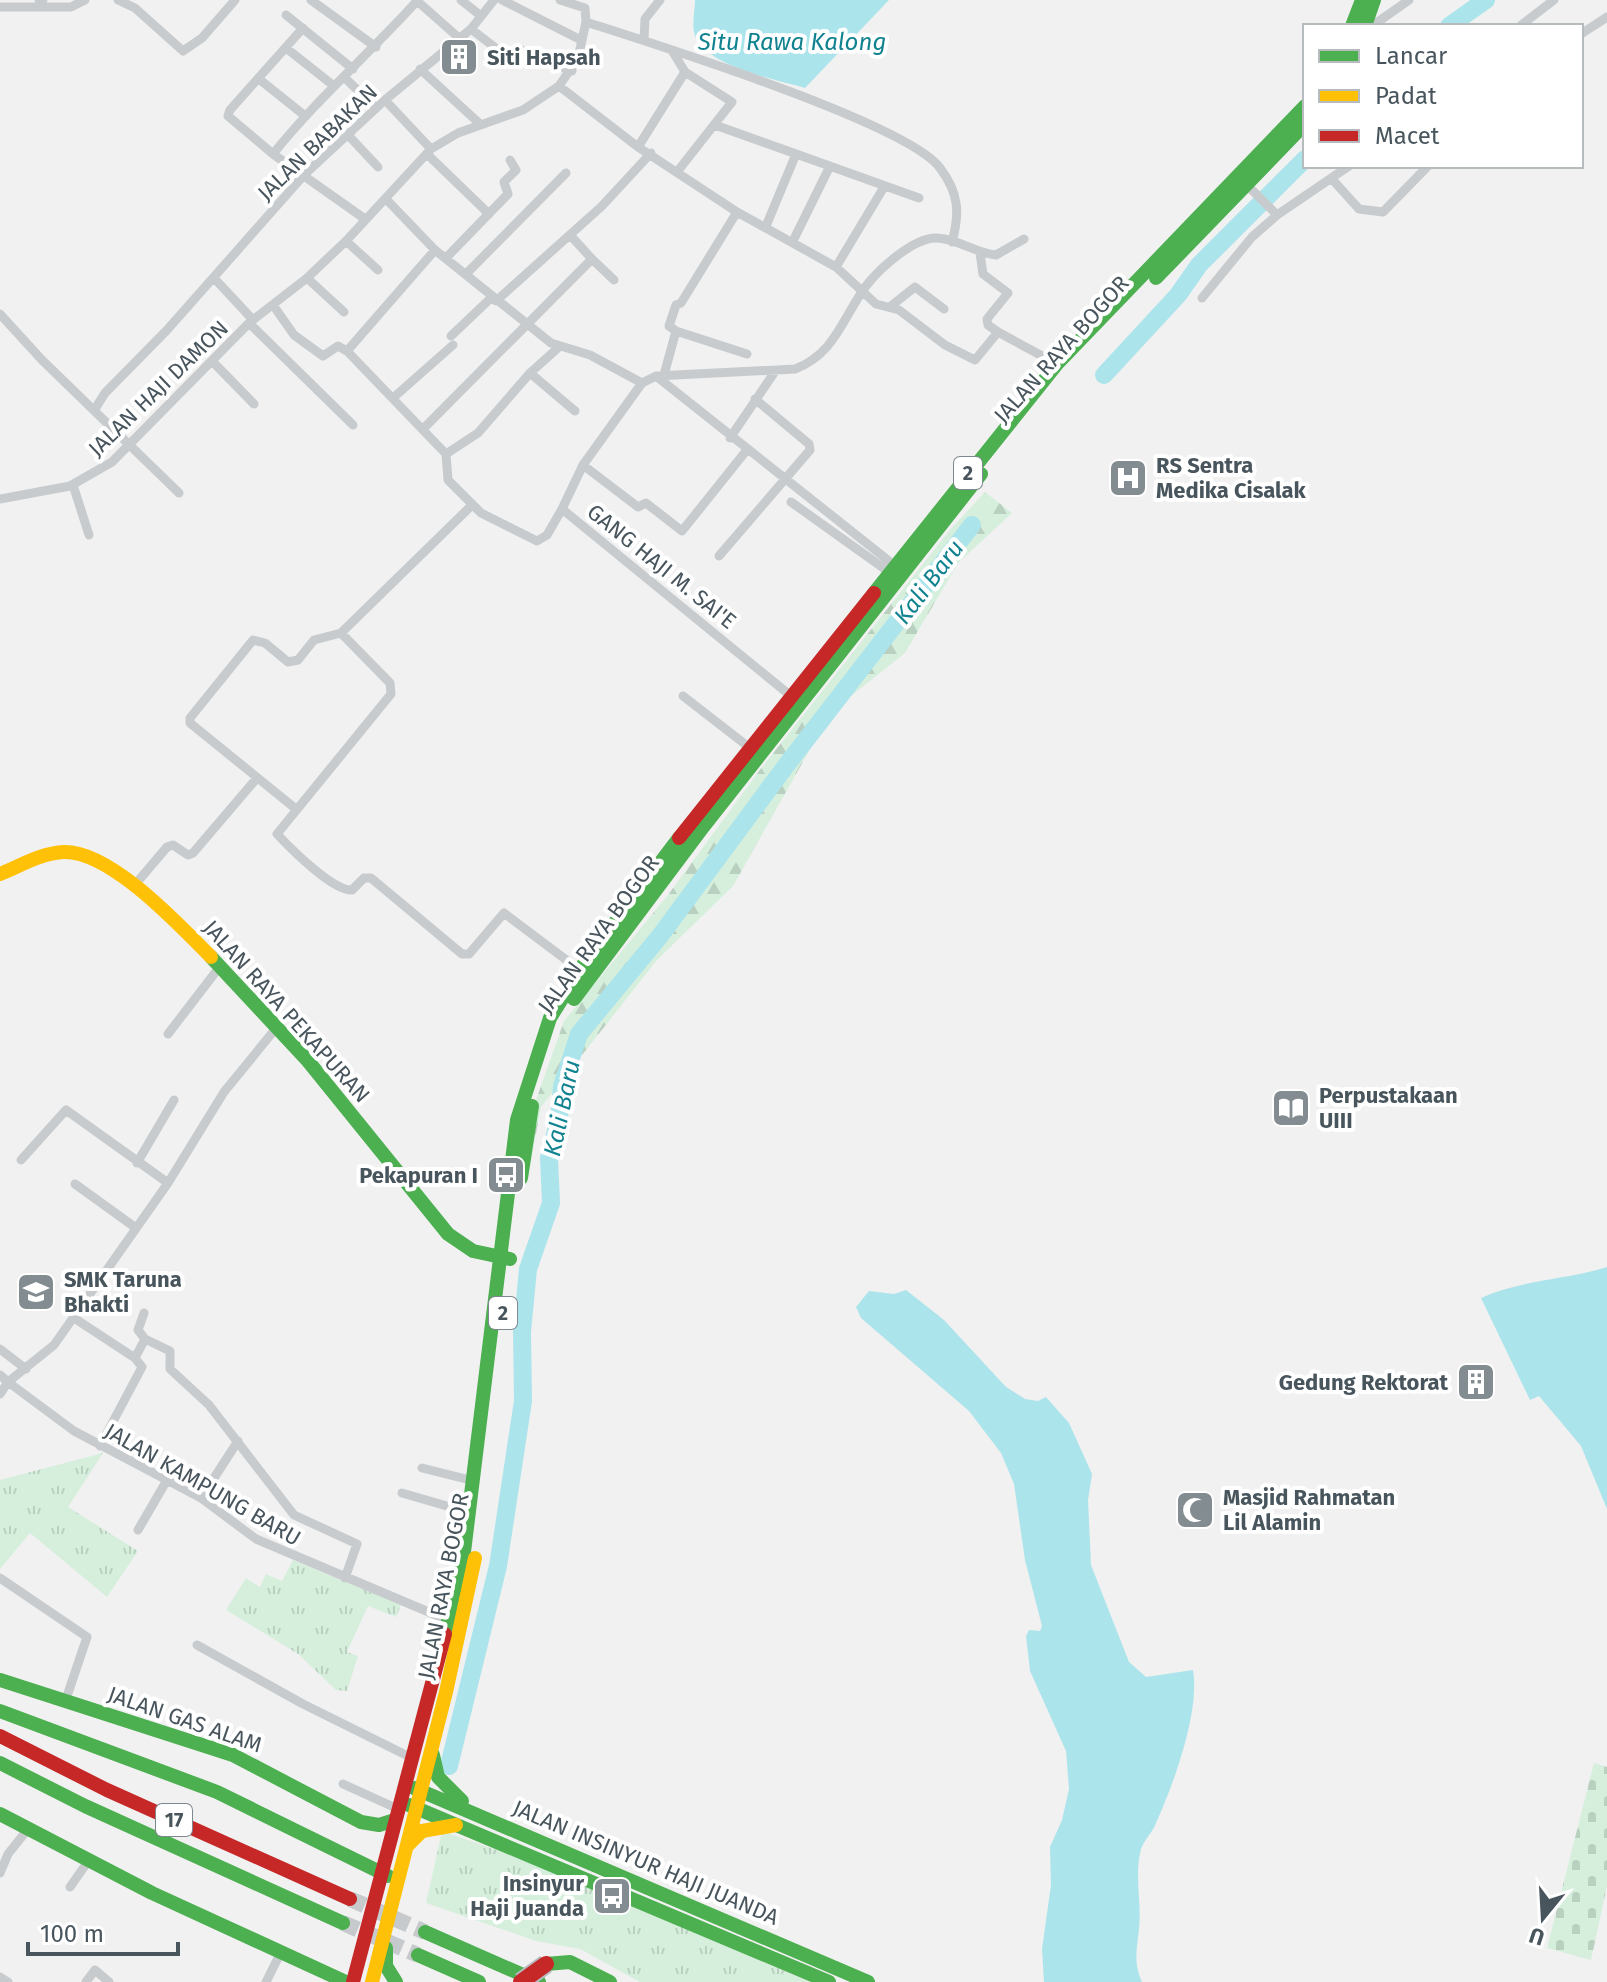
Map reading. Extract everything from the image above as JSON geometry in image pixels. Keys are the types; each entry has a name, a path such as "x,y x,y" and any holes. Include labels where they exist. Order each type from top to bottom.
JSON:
{"main road":[{"path":"1353,24 1362,0"},
{"path":"1366,24 1374,0"},
{"name":"JALAN RAYA BOGOR","path":"736,775 750,748 1057,364 1247,185 1303,109"},
{"name":"JALAN RAYA BOGOR","path":"376,1981 405,1849 402,1810 434,1738 477,1540 517,1120 550,1018 736,775 1065,369 1303,126"},
{"name":"JALAN RAYA PEKAPURAN","path":"0,874 64,852 97,861 133,887 221,965 277,1027 448,1234 473,1251 504,1259"},
{"name":"JALAN RAYA BOGOR","path":"413,1787 412,1758 450,1621 471,1513 504,1259"},
{"name":"JALAN GAS ALAM","path":"0,1680 233,1755 361,1822 379,1825 402,1810"},
{"path":"0,1711 217,1792 397,1880"},
{"name":"17","path":"0,1736 107,1790 350,1899"},
{"path":"434,1738 433,1762 438,1777 447,1789 480,1815"},
{"name":"17","path":"0,1763 85,1806 343,1923"},
{"name":"JALAN INSINYUR HAJI JUANDA","path":"413,1787 868,1982"},
{"path":"351,1979 379,1872 402,1810"},
{"name":"JALAN INSINYUR HAJI JUANDA","path":"402,1810 462,1825 829,1982"},
{"path":"0,1814 281,1952 351,1979 376,1981"},
{"path":"405,1849 422,1831 462,1825"},
{"path":"392,1903 385,1958 389,1973 396,1982"},
{"path":"425,1932 539,1982"},
{"path":"418,1955 479,1982"},
{"path":"521,1982 557,1958 610,1982"}],"street":[{"path":"0,7 71,7 85,0"},
{"path":"118,0 141,13 167,41 183,51 202,38 235,0"},
{"path":"311,0 376,47"},
{"path":"273,154 304,115 376,47 417,0 459,38"},
{"path":"461,0 481,16"},
{"name":"JALAN BABAKAN","path":"95,409 105,393 214,278 304,175 420,69 471,29 494,0"},
{"path":"502,0 581,40"},
{"path":"378,270 346,241 429,152 480,124 523,110 559,86 572,71 586,22 587,4 560,0"},
{"path":"644,40 645,19 660,0"},
{"path":"1375,24 1409,0"},
{"path":"1523,24 1554,0"},
{"path":"286,15 353,69"},
{"path":"1583,33 1607,17"},
{"path":"586,22 644,40 848,116 925,153 940,168 958,201 959,218 952,242"},
{"path":"303,28 228,116 273,154 365,219"},
{"path":"471,29 506,56 519,49 572,71"},
{"path":"286,48 334,86"},
{"path":"673,52 685,72 732,102 677,172"},
{"path":"420,69 480,124"},
{"path":"638,147 685,72"},
{"path":"344,77 376,108"},
{"path":"259,79 304,115"},
{"path":"559,86 638,147 737,212 836,267 876,304 891,306 945,345 974,361 998,332"},
{"path":"385,100 429,152 489,214"},
{"path":"715,125 919,198"},
{"path":"348,135 378,167"},
{"path":"393,398 494,299 571,236 651,153"},
{"path":"766,226 796,154"},
{"path":"446,258 508,194 504,184 516,170 510,160"},
{"path":"793,241 829,168"},
{"path":"1202,298 1236,253 1274,212 1346,168"},
{"path":"1332,179 1359,209 1383,212 1426,168"},
{"path":"467,273 566,173"},
{"path":"1247,185 1274,212"},
{"path":"836,267 884,187"},
{"path":"386,199 435,250 559,347 590,355 642,383"},
{"path":"737,212 681,303 676,305 669,326 747,354"},
{"path":"571,236 614,280"},
{"path":"660,375 776,370 809,363 851,317 863,290 902,254 922,242 932,238 996,255 1024,239"},
{"name":"JALAN HAJI DAMON","path":"0,499 73,485 112,462 251,322 307,278 346,241"},
{"path":"347,351 435,250"},
{"path":"980,253 983,274 1008,293 987,319 988,325 1057,364"},
{"path":"423,429 592,259"},
{"path":"214,278 251,322 353,425"},
{"path":"307,278 344,312"},
{"path":"891,306 915,287 944,309"},
{"path":"273,305 294,335 323,356 338,346 347,351 446,454 448,480 471,506 537,541 547,535 562,509"},
{"path":"0,314 42,360 131,443 179,493"},
{"path":"660,375 676,331"},
{"path":"446,454 478,433 530,373 559,347"},
{"path":"212,361 254,404"},
{"path":"730,438 776,370"},
{"path":"530,373 575,411"},
{"path":"660,375 730,438 786,478 891,569"},
{"name":"GANG HAJI M. SAI'E","path":"660,375 642,383 583,465 562,509 791,696"},
{"path":"719,556 810,447 755,399"},
{"path":"583,465 638,507 646,503 682,531 746,451"},
{"path":"73,485 89,535"},
{"path":"791,502 891,569"},
{"path":"296,809 190,723 190,718 253,640 295,662 314,640 341,633 471,506"},
{"path":"341,633 390,683 391,694 277,834 311,866 344,890 352,890 364,878 371,878 465,955 504,913 585,974"},
{"path":"683,696 750,748"},
{"path":"133,887 167,847 173,845 188,855 193,853 257,778"},
{"path":"168,1034 221,965"},
{"path":"0,1394 4,1379 26,1369 54,1345 168,1183 224,1092 277,1027"},
{"path":"137,1163 174,1100"},
{"path":"21,1160 66,1110 168,1183"},
{"path":"75,1184 136,1228"},
{"path":"144,1313 138,1330 145,1339 170,1351 170,1369 209,1405 294,1515 359,1546 345,1578"},
{"path":"74,1318 135,1358 142,1367 100,1446"},
{"path":"135,1358 145,1339"},
{"path":"0,1349 26,1369"},
{"name":"JALAN KAMPUNG BARU","path":"4,1379 100,1446 201,1498 256,1539 450,1621"},
{"path":"201,1498 238,1441"},
{"path":"422,1468 474,1481"},
{"path":"138,1530 167,1480"},
{"path":"402,1493 471,1513"},
{"path":"0,1578 87,1637 65,1702"},
{"path":"197,1645 412,1758"},
{"path":"343,1784 402,1810"},
{"path":"0,1873 8,1854 28,1829"},
{"path":"70,1887 89,1860"},
{"path":"266,1982 281,1952"},
{"path":"86,1982 95,1970 109,1982"},
{"path":"0,1977 8,1982"}],"green space":[{"path":"985,492 1012,513 958,563 905,653 831,712 733,886 657,960 541,1107 530,1166 530,1117 564,1021 668,895 759,771 949,531"},
{"path":"103,1453 68,1507 138,1551 107,1597 30,1533 0,1569 0,1480"},
{"path":"293,1560 401,1605 396,1617 368,1606 347,1652 358,1656 347,1691 336,1690 298,1654 226,1610 246,1578 260,1587 266,1574 282,1581"},
{"path":"1594,1763 1607,1767 1607,1886 1591,1960 1547,1948"},
{"path":"442,1831 536,1864 810,1982 640,1982 580,1949 536,1941 426,1903"}],"water":[{"name":"Situ Rawa Kalong","path":"695,0 889,0 805,88 741,69 710,54 699,44 694,32"},
{"path":"1607,1267 1607,1509 1581,1446 1539,1396 1530,1400 1481,1298 1511,1287"},
{"path":"906,1290 944,1320 1006,1387 1025,1399 1038,1401 1046,1397 1069,1423 1092,1474 1088,1500 1091,1565 1129,1662 1146,1677 1193,1670 1193,1706 1184,1747 1163,1807 1142,1846 1139,1859 1140,1919 1136,1956 1142,1982 1044,1982 1042,1949 1051,1885 1050,1847 1062,1820 1069,1789 1066,1751 1030,1671 1026,1636 1029,1630 1040,1631 1042,1626 1025,1560 1014,1484 1001,1453 969,1411 861,1318 856,1307 869,1291 894,1294"}],"waterway":[{"name":"Kali Baru","path":"1452,24 1486,0"},
{"name":"Kali Baru","path":"1104,375 1178,295 1199,265 1303,161"},
{"name":"Kali Baru","path":"449,1766 498,1566 523,1401 522,1332 528,1269 551,1203 549,1158 559,1119 562,1086 579,1034 660,936 788,763 972,525"}],"tunnel":[{"path":"350,1899 425,1932"},
{"path":"343,1923 418,1955"}],"traffic: fast":[{"path":"1353,24 1362,0"},
{"path":"1366,24 1374,0"},
{"path":"874,593 1057,364 1303,108"},
{"path":"1156,278 1303,126"},
{"path":"574,999 700,831 981,474"},
{"path":"445,1634 463,1560 517,1120 550,1018 585,962 679,838"},
{"path":"211,957 308,1061 448,1234 473,1251 510,1259"},
{"path":"521,1178 532,1106"},
{"path":"0,1680 233,1755 361,1822 379,1825 395,1820"},
{"path":"0,1711 217,1792 388,1876"},
{"path":"433,1755 438,1777 462,1801"},
{"path":"0,1763 85,1806 343,1923"},
{"path":"414,1788 868,1982"},
{"path":"409,1805 829,1982"},
{"path":"0,1814 152,1893 346,1982"},
{"path":"425,1932 539,1982"},
{"path":"386,1948 386,1966 396,1982"},
{"path":"418,1955 479,1982"},
{"path":"546,1964 570,1962 610,1982"}],"traffic: slow":[{"path":"0,874 47,855 64,852 82,855 123,876 211,957"},
{"path":"372,1982 446,1692 475,1558"},
{"path":"407,1846 422,1831 456,1825"}],"traffic: jam":[{"path":"679,838 874,593"},
{"path":"353,1982 445,1634"},
{"path":"0,1736 107,1790 350,1899"},
{"path":"521,1982 546,1964"}],"place":[{"name":"Siti Hapsah","path":"459,57"},
{"name":"RS Sentra Medika Cisalak","path":"1128,478"},
{"name":"Perpustakaan UIII","path":"1291,1108"},
{"name":"Pekapuran I","path":"506,1175"},
{"name":"SMK Taruna Bhakti","path":"36,1292"},
{"name":"Gedung Rektorat","path":"1476,1382"},
{"name":"Masjid Rahmatan Lil Alamin","path":"1195,1510"},
{"name":"Insinyur Haji Juanda","path":"612,1896"}]}
